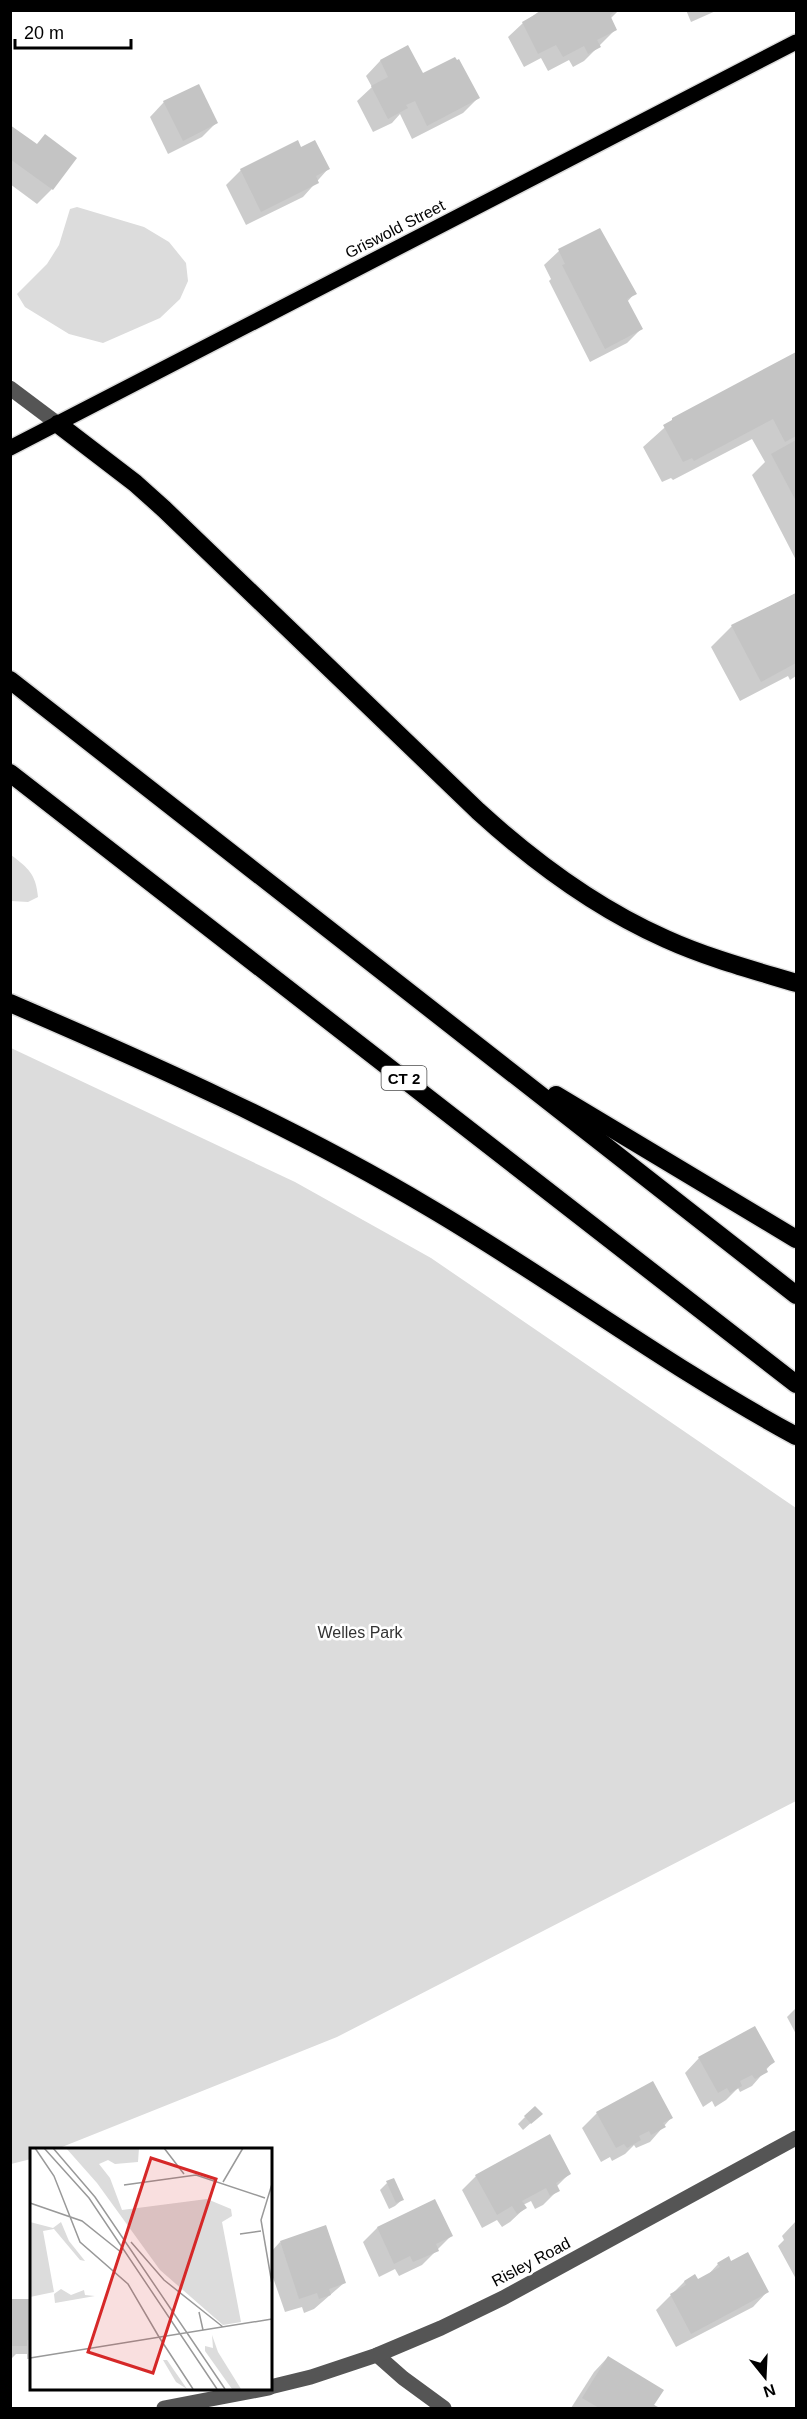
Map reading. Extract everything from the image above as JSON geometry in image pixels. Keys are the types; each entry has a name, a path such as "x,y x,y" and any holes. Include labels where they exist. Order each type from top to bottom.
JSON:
{"highway":[{"path":"58,424 135,483 478,811 522,851 555,876 608,909 667,940 796,983"},
{"path":"10,680 796,1295"},
{"name":"CT 2","path":"10,773 796,1384"},
{"path":"10,1003 215,1093 359,1167 531,1270 704,1383 796,1436"},
{"path":"512,1072 604,1123 796,1239"}],"main road":[{"name":"Griswold Street","path":"10,448 796,42"}],"street":[{"path":"10,388 58,424"},
{"name":"Risley Road","path":"272,2387 311,2377 377,2355 441,2328 503,2298 796,2138"},
{"path":"377,2355 444,2409"},
{"name":"Risley Road","path":"164,2409 260,2389"}],"green space":[{"path":"77,207 144,227 169,242 186,263 188,281 180,299 160,318 103,343 69,334 25,307 17,294 47,264 59,245 70,209"},
{"path":"11,855 33,877 38,897 28,902 11,901"},
{"name":"Welles Park","path":"11,1048 295,1182 431,1258 796,1508 796,1801 337,2037 60,2148 30,2148 30,2159 11,2164"}],"building":[{"path":"543,10 617,10 610,15 617,30 597,40 601,47 588,54 584,46 563,57 556,45 538,54 522,22"},
{"path":"408,45 423,73 455,57 459,59 480,98 427,126 415,101 406,105 408,108 388,119 371,86 388,77 380,60"},
{"path":"199,84 218,123 183,141 163,101"},
{"path":"10,125 37,144 45,134 77,158 53,190 10,159"},
{"path":"298,140 301,147 315,140 330,169 316,176 319,183 261,212 240,169"},
{"path":"600,228 637,294 627,299 643,329 605,349 562,265 565,264 558,249"},
{"path":"796,352 796,436 785,442 773,419 694,461 692,458 683,462 663,425 672,418"},
{"path":"796,440 796,501 771,454"},
{"path":"796,593 796,663 761,682 731,625"},
{"path":"755,2026 775,2062 766,2068 768,2072 755,2079 752,2075 740,2081 742,2086 730,2093 727,2088 718,2093 698,2057"},
{"path":"653,2081 673,2118 663,2123 666,2127 651,2135 649,2131 639,2136 641,2140 627,2148 624,2144 616,2148 596,2112"},
{"path":"535,2106 543,2114 531,2124 524,2116"},
{"path":"550,2134 571,2174 556,2183 560,2191 550,2196 546,2188 522,2201 527,2208 517,2214 512,2206 497,2215 475,2175"},
{"path":"394,2178 404,2200 396,2203 386,2181"},
{"path":"435,2199 453,2236 436,2244 439,2251 413,2262 410,2256 394,2264 377,2227"},
{"path":"326,2225 346,2283 329,2289 331,2295 319,2299 317,2293 299,2299 280,2241"},
{"path":"748,2252 769,2292 691,2334 670,2294 686,2285 684,2281 695,2274 698,2279 720,2267 717,2263 729,2256 731,2261"},
{"path":"10,2299 30,2299 30,2340 27,2340 27,2346 12,2346"},
{"path":"608,2356 664,2390 654,2405 657,2408 599,2408 582,2398"}]}
